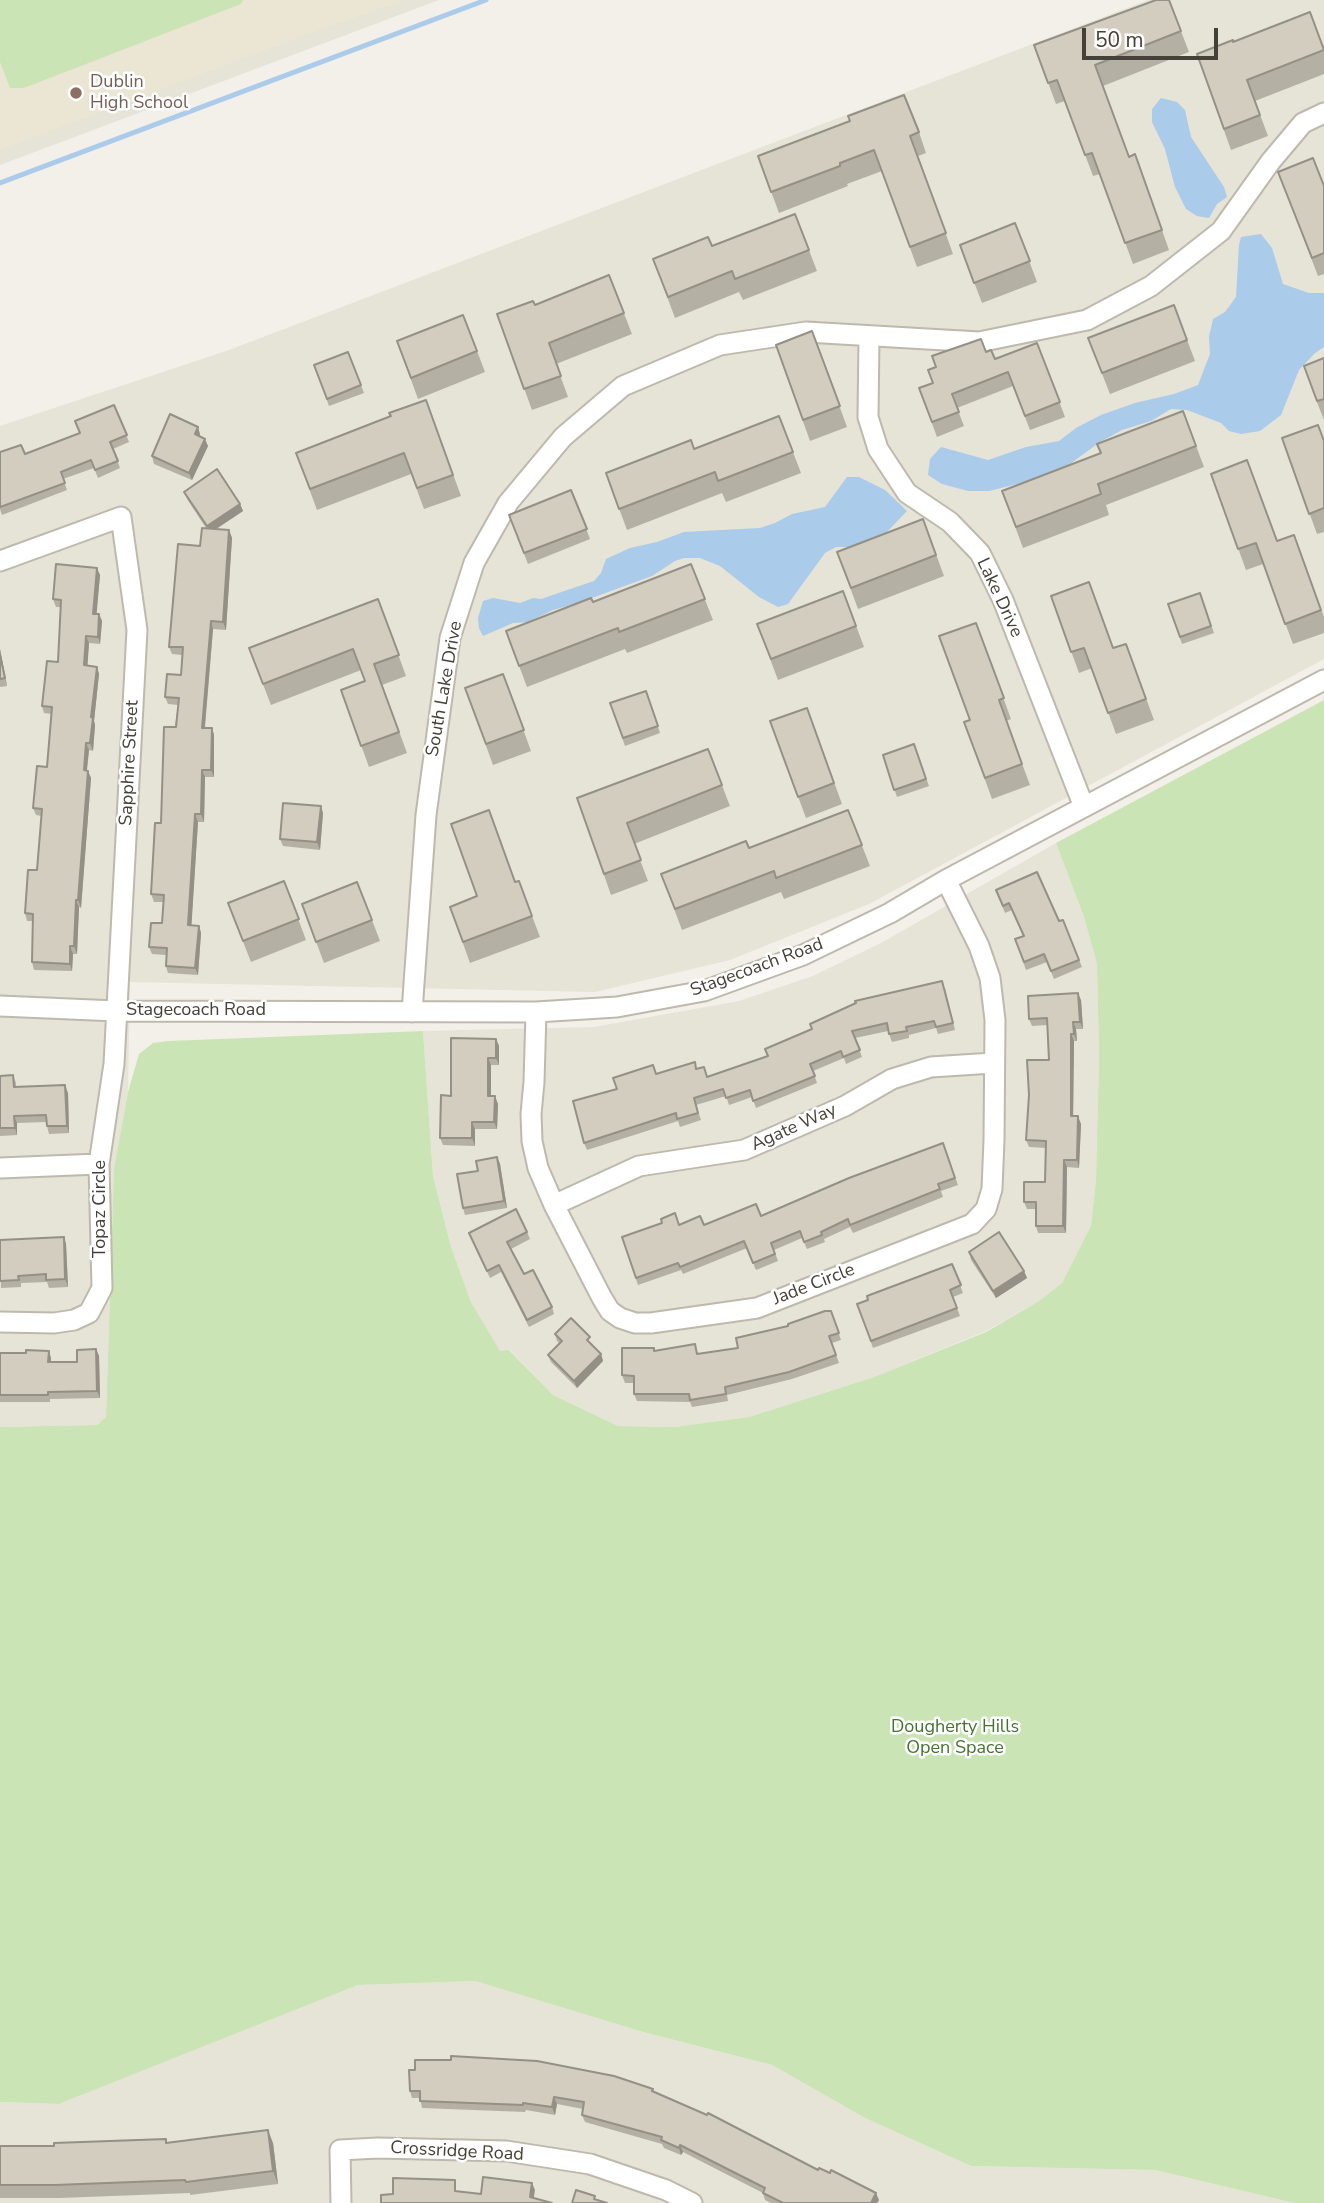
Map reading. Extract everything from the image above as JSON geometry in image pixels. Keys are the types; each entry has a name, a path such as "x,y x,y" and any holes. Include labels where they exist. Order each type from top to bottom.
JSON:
{"street":[{"name":"South Lake Drive","path":"412,1012 426,814 450,638 474,563 508,503 563,437 623,386 720,345 806,332 979,342 1087,320 1151,286 1221,231 1303,123 1324,113"},
{"name":"Lake Drive","path":"869,336 868,417 878,449 907,493 950,522 980,553 1003,600 1084,807"},
{"name":"Sapphire Street","path":"0,561 121,517 137,630 116,1011"},
{"name":"Stagecoach Road","path":"0,1006 116,1011 536,1012 617,1007 704,991 803,955 890,913 946,880 1324,680"},
{"name":"Jade Circle","path":"536,1012 531,1114 532,1140 538,1168 554,1205 610,1311 635,1323 652,1323 757,1308 972,1224 986,1209 992,1189 995,1020 990,978 979,946 946,880"},
{"name":"Topaz Circle","path":"0,1322 54,1323 74,1320 89,1313 102,1288 99,1164 114,1064 116,1011"},
{"name":"Agate Way","path":"554,1205 639,1166 744,1150 845,1106 892,1079 931,1067 993,1063"},
{"path":"0,1168 99,1164"},
{"name":"Crossridge Road","path":"341,2203 340,2150 378,2148 506,2151 590,2164 666,2190 692,2203"}],"shaded area":[{"name":"Dublin High School","path":"0,0 439,0 0,165"},
{"name":"Dublin High School","path":"0,0 405,0 0,150"},
{"path":"1148,0 1324,0 1324,659 869,904 730,960 595,992 130,982 128,1092 114,1170 106,1417 97,1425 0,1427 0,426 229,350"},
{"path":"1056,843 1084,917 1097,964 1099,1058 1096,1180 1091,1227 1062,1283 1039,1301 986,1331 874,1377 749,1417 674,1427 618,1426 553,1395 510,1350 500,1352 471,1302 451,1247 433,1176 423,1031 594,1027 739,1001 813,976 881,943"},
{"path":"475,1981 643,2032 772,2065 865,2118 971,2166 1155,2170 1294,2203 0,2203 0,2102 59,2104 358,1985"}],"green space":[{"path":"0,0 243,0 241,4 24,88 10,88 0,62"},
{"name":"Dougherty Hills Open Space","path":"1324,700 1324,2203 1294,2203 1155,2170 971,2166 865,2118 772,2065 643,2032 475,1981 358,1985 59,2104 0,2102 0,1427 97,1425 106,1417 114,1169 128,1092 139,1054 153,1043 169,1041 423,1031 433,1176 451,1247 471,1302 500,1351 509,1350 553,1395 618,1426 674,1427 749,1417 874,1377 986,1332 1039,1301 1062,1283 1091,1226 1096,1180 1099,1058 1097,964 1084,917 1056,843"}],"water":[{"path":"1161,98 1177,102 1185,110 1191,137 1224,187 1227,197 1217,204 1209,218 1197,216 1186,209 1175,187 1165,149 1152,122 1152,109"},
{"path":"1261,234 1272,248 1283,284 1309,293 1324,293 1324,347 1299,370 1281,415 1260,431 1241,434 1229,431 1221,423 1187,410 1171,409 1151,421 1122,430 1100,442 1063,469 1017,484 989,491 968,491 942,484 928,475 930,459 941,447 988,460 1026,447 1059,441 1076,428 1101,415 1198,385 1210,354 1209,337 1213,319 1225,312 1236,297 1241,237"},
{"path":"847,477 859,477 885,490 907,511 882,537 855,547 836,547 825,553 788,604 778,607 759,597 720,566 700,558 684,558 652,576 553,610 528,622 513,623 483,636 479,628 478,618 483,601 493,598 520,603 533,598 541,599 594,581 601,573 606,559 630,548 684,532 760,528 792,514 825,507"}],"building":[{"path":"1156,0 1169,0 1181,31 1095,65 1129,157 1135,154 1162,230 1125,243 1092,153 1085,155 1057,80 1048,83 1034,45"},
{"path":"1310,12 1324,50 1247,80 1260,115 1224,129 1197,54"},
{"path":"904,95 919,132 910,136 946,233 910,247 874,150 771,192 758,156 850,121 848,116"},
{"path":"1313,158 1324,186 1324,253 1312,258 1278,172"},
{"path":"795,214 809,250 735,279 732,271 668,297 653,259 708,237 712,246"},
{"path":"1015,223 1030,261 974,283 960,245"},
{"path":"609,275 624,313 549,343 561,376 524,389 497,314 533,301 535,305"},
{"path":"1174,305 1187,340 1102,373 1088,338"},
{"path":"463,315 477,351 411,378 397,341"},
{"path":"812,331 840,406 803,420 776,345"},
{"path":"981,339 986,352 991,350 995,359 1037,343 1060,402 1025,416 1008,372 952,394 959,412 932,422 919,388 933,383 928,370 936,367 932,356"},
{"path":"348,352 361,385 327,399 314,365"},
{"path":"1324,358 1324,399 1317,401 1304,366"},
{"path":"426,400 453,475 417,488 404,453 310,489 296,453"},
{"path":"114,405 127,435 110,442 118,461 95,470 91,460 61,472 65,483 0,507 0,452 21,445 25,454 80,433 75,421"},
{"path":"1183,411 1196,446 1098,484 1101,494 1016,527 1002,491 1101,453 1097,444"},
{"path":"170,414 198,427 195,434 205,439 189,473 152,456"},
{"path":"779,416 793,452 718,481 715,472 619,509 606,473 691,440 694,449"},
{"path":"1318,425 1324,441 1324,508 1309,514 1282,438"},
{"path":"1247,460 1277,541 1294,535 1321,610 1285,624 1256,543 1238,549 1211,474"},
{"path":"217,469 240,504 207,526 184,492"},
{"path":"571,490 587,529 524,553 509,515"},
{"path":"923,519 936,555 851,588 837,552"},
{"path":"202,528 229,530 223,622 211,621 202,728 212,728 211,770 202,770 201,814 195,814 188,925 199,926 195,968 166,966 167,948 149,947 151,923 162,923 164,895 151,894 155,823 161,823 164,727 176,727 179,698 165,697 167,674 181,675 183,647 169,647 178,544 200,546"},
{"path":"56,564 97,568 93,614 99,614 98,637 86,636 84,665 97,667 90,743 86,743 84,770 88,771 74,946 70,946 70,964 32,962 33,914 25,913 28,870 37,870 42,809 33,808 37,766 47,767 52,707 42,706 47,661 58,662 61,600 53,599"},
{"path":"691,564 705,599 619,632 618,628 519,666 506,631 591,598 593,602"},
{"path":"1089,582 1113,648 1126,644 1146,699 1108,713 1084,648 1071,652 1051,596"},
{"path":"843,591 856,626 771,659 757,624"},
{"path":"1200,593 1211,626 1180,637 1168,604"},
{"path":"378,599 399,655 374,664 399,732 361,746 341,690 365,681 353,649 263,684 249,648"},
{"path":"976,623 1004,698 999,700 1022,764 985,778 964,722 970,720 939,636"},
{"path":"0,655 5,678 0,679"},
{"path":"503,674 524,730 486,744 465,688"},
{"path":"646,691 658,726 623,738 610,703"},
{"path":"807,708 834,783 798,797 770,721"},
{"path":"914,744 926,779 894,790 883,755"},
{"path":"708,749 722,785 627,823 641,860 604,874 577,798"},
{"path":"283,803 321,806 317,842 280,839"},
{"path":"489,810 515,882 519,881 532,916 463,942 450,907 477,896 451,824"},
{"path":"848,810 862,845 776,878 774,871 675,909 661,874 746,841 749,848"},
{"path":"1037,872 1059,921 1063,920 1079,960 1051,971 1044,954 1024,962 1015,939 1024,936 1009,903 1003,906 996,890"},
{"path":"284,881 299,919 243,941 228,903"},
{"path":"357,882 372,920 316,942 302,904"},
{"path":"942,981 953,1023 936,1027 934,1021 906,1027 907,1031 889,1034 887,1023 852,1031 860,1050 843,1057 841,1051 810,1064 815,1076 753,1101 750,1090 726,1098 723,1089 694,1098 698,1113 677,1119 676,1113 584,1143 573,1101 617,1089 613,1078 653,1065 656,1074 695,1062 696,1069 704,1067 707,1077 768,1056 765,1049 812,1029 810,1024 856,1003 855,1001"},
{"path":"1078,993 1080,1022 1073,1022 1074,1034 1071,1034 1071,1116 1078,1116 1077,1160 1064,1160 1063,1226 1036,1226 1036,1202 1024,1202 1024,1182 1045,1182 1046,1141 1026,1140 1029,1095 1027,1060 1049,1060 1047,1018 1029,1019 1028,996"},
{"path":"451,1038 496,1039 496,1058 488,1058 488,1096 495,1096 494,1122 472,1122 472,1138 440,1138 441,1095 451,1096"},
{"path":"13,1075 14,1087 65,1085 67,1126 47,1126 46,1115 14,1116 15,1128 0,1128 0,1076"},
{"path":"943,1143 955,1178 938,1184 940,1189 850,1225 848,1219 821,1232 822,1235 804,1242 800,1231 771,1243 775,1254 753,1263 744,1241 680,1267 678,1263 636,1278 622,1237 662,1223 661,1219 675,1213 679,1225 700,1216 704,1225 756,1204 761,1216 849,1178"},
{"path":"497,1157 504,1201 463,1208 457,1174 478,1171 476,1161"},
{"path":"516,1209 527,1232 507,1242 524,1274 533,1270 552,1307 527,1320 499,1265 487,1271 469,1233"},
{"path":"999,1232 1024,1271 993,1291 969,1252"},
{"path":"64,1237 65,1279 46,1280 46,1274 18,1276 19,1280 0,1281 0,1240"},
{"path":"952,1264 961,1285 950,1290 957,1308 871,1341 857,1304 868,1300 867,1296"},
{"path":"831,1311 839,1333 829,1336 836,1355 789,1372 725,1387 726,1394 690,1400 689,1394 634,1394 634,1376 622,1375 622,1348 654,1348 654,1351 695,1344 697,1354 738,1348 736,1338 788,1326"},
{"path":"571,1318 590,1337 587,1340 601,1354 574,1381 548,1355 562,1341 555,1334"},
{"path":"96,1349 97,1391 0,1395 0,1353 49,1351 48,1362 77,1362 77,1350"},
{"path":"451,2056 537,2061 614,2076 653,2089 652,2091 707,2115 708,2113 818,2170 819,2168 830,2173 831,2170 876,2193 871,2203 783,2203 763,2193 765,2188 680,2145 679,2148 661,2140 662,2137 582,2115 584,2102 554,2097 552,2107 523,2103 420,2101 420,2091 410,2091 409,2070 415,2070 415,2060 451,2060"},
{"path":"268,2130 273,2171 186,2182 0,2185 0,2146 54,2146 54,2143 166,2139 166,2143"},
{"path":"483,2177 532,2183 530,2197 552,2203 381,2203 381,2195 393,2194 393,2178 455,2180 455,2191 481,2194"},
{"path":"576,2190 595,2196 594,2199 607,2203 572,2203"}],"waterway":[{"path":"0,183 486,0"}],"place":[{"name":"Dublin High School","path":"76,93"}]}
